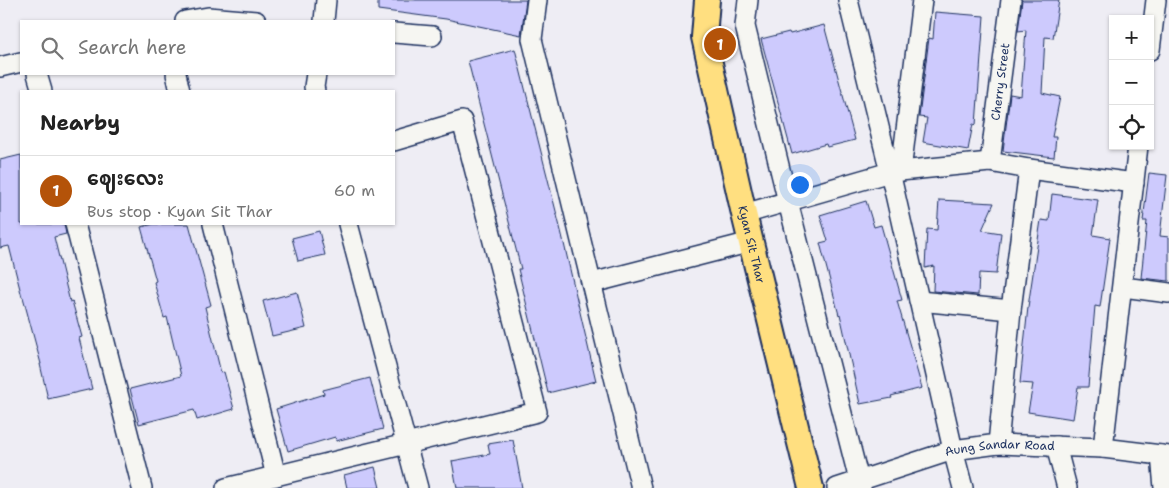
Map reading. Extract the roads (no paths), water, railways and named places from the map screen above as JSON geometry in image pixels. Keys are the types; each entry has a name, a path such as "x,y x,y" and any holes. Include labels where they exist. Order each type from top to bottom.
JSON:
{"main road":[{"name":"Kyan Sit Thar","path":"707,0 704,37 750,242 811,488"}],"street":[{"path":"324,20 326,0"},
{"path":"537,0 532,39 641,488"},
{"path":"748,0 745,26 860,484"},
{"path":"848,0 895,172 919,301 963,488"},
{"path":"895,172 922,0"},
{"name":"Cherry Street","path":"990,162 1010,0"},
{"path":"1154,17 1156,0"},
{"path":"191,20 208,17 244,20"},
{"path":"395,33 432,36"},
{"path":"0,67 20,62"},
{"path":"37,75 42,90"},
{"path":"176,75 180,90"},
{"path":"315,90 316,75"},
{"path":"226,488 537,412 462,121 395,141"},
{"path":"1103,448 1138,150"},
{"path":"744,214 895,172 990,162 1134,183"},
{"path":"998,444 1011,310 1028,169"},
{"path":"75,225 142,488"},
{"path":"213,225 276,476"},
{"path":"348,225 418,488"},
{"path":"592,283 750,242"},
{"path":"1122,287 1169,293"},
{"path":"919,301 1011,310"},
{"name":"Aung Sandar Road","path":"837,488 860,484 953,450 998,444 1103,448 1165,456"},
{"path":"1056,446 1067,488"},
{"path":"1164,488 1165,456"}],"place":[{"name":"ဈေးလေး","path":"720,44"}]}
